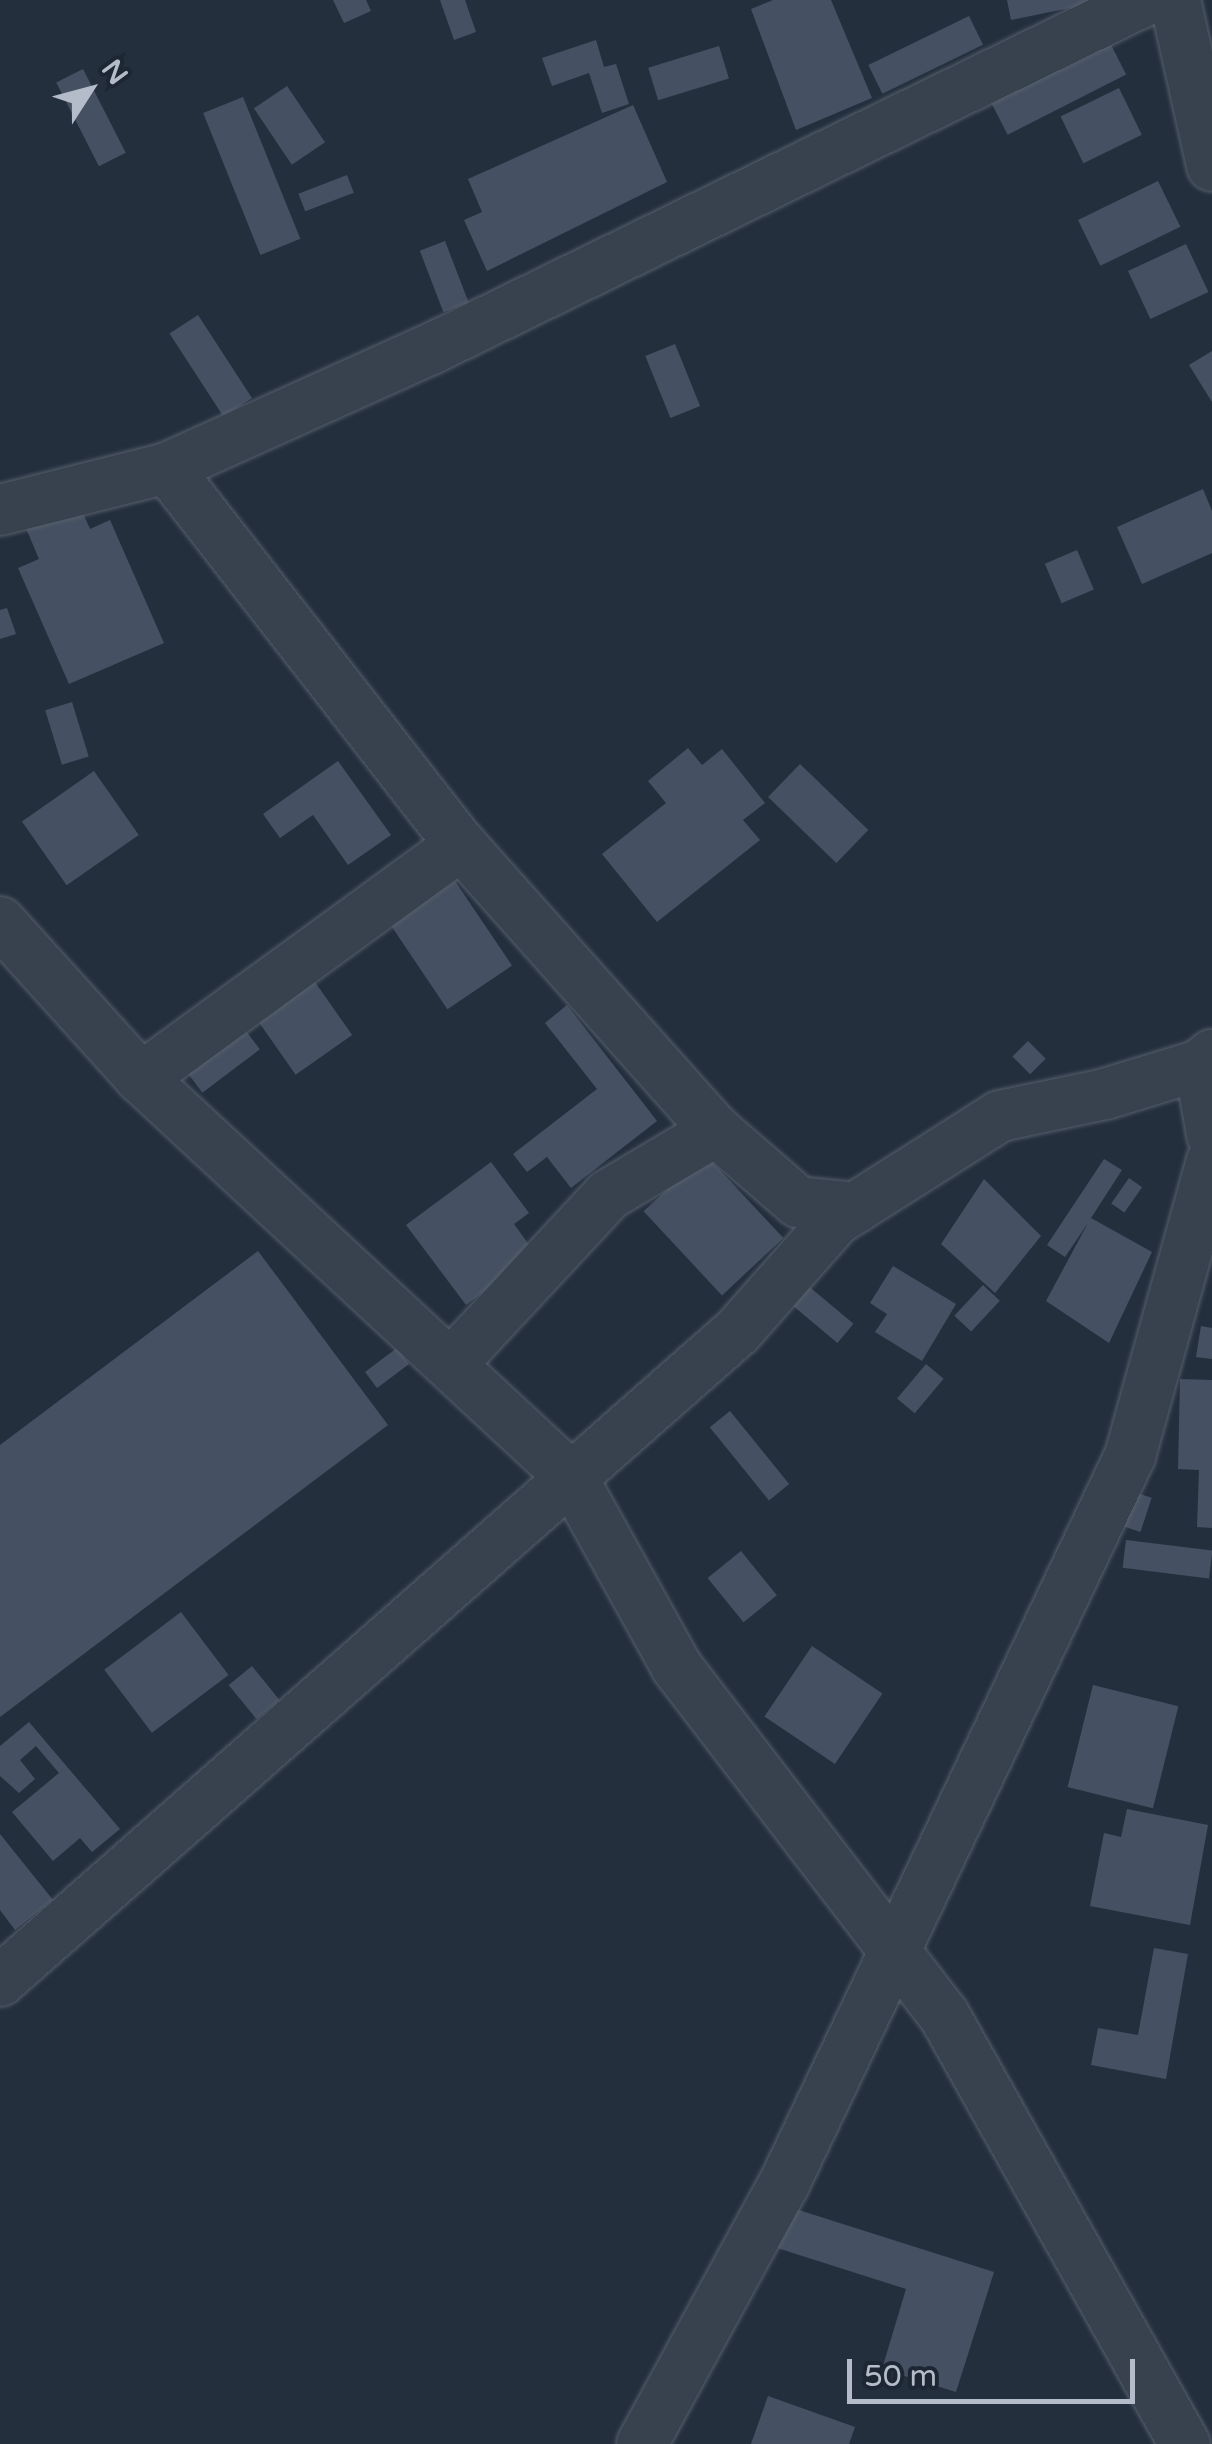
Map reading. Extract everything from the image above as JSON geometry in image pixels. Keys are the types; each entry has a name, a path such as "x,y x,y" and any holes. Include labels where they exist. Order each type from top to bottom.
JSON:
{"street":[{"path":"0,510 167,468 430,349 1146,0"},
{"path":"1175,0 1212,166"},
{"path":"167,468 461,845 716,1131 798,1202 856,1208"},
{"path":"141,1078 461,845"},
{"path":"0,922 141,1078 453,1362 572,1478 676,1666 944,2015 1185,2444"},
{"path":"0,1981 738,1331 836,1220 1000,1116 1206,1060 1212,1134"},
{"path":"453,1362 608,1196 716,1131"},
{"path":"642,2444 784,2184 1130,1456 1212,1161"}],"building":[{"path":"333,0 366,0 371,11 344,23"},
{"path":"440,0 465,0 476,32 454,40"},
{"path":"773,0 831,0 872,98 796,130 751,9"},
{"path":"1007,0 1099,0 1099,2 1011,20"},
{"path":"969,16 983,45 882,94 868,65"},
{"path":"1103,29 1126,74 1008,135 984,89"},
{"path":"596,40 604,67 616,64 629,104 602,113 589,73 552,86 542,58"},
{"path":"719,46 729,79 658,100 648,68"},
{"path":"83,69 126,153 99,166 56,83"},
{"path":"287,86 325,142 292,165 254,108"},
{"path":"1119,88 1142,135 1083,163 1061,116"},
{"path":"243,97 300,239 260,255 203,113"},
{"path":"633,105 667,182 487,271 464,220 482,212 468,179"},
{"path":"347,175 354,193 305,211 298,194"},
{"path":"1158,181 1180,227 1100,266 1078,220"},
{"path":"445,241 469,303 443,312 420,251"},
{"path":"1186,244 1208,292 1150,319 1128,271"},
{"path":"198,315 252,398 223,417 169,334"},
{"path":"675,344 700,406 670,418 645,356"},
{"path":"1212,351 1212,402 1189,365"},
{"path":"1203,489 1212,511 1212,553 1142,584 1117,527"},
{"path":"78,502 90,529 110,520 164,643 69,684 18,568 39,559 25,526"},
{"path":"1077,550 1094,590 1062,603 1045,564"},
{"path":"7,608 16,634 0,639 0,610"},
{"path":"72,702 89,757 62,765 45,710"},
{"path":"688,748 702,765 722,749 765,803 743,820 760,840 657,922 602,854 666,803 648,781"},
{"path":"338,761 391,835 348,865 313,815 280,838 263,814"},
{"path":"800,764 868,830 836,863 768,797"},
{"path":"94,771 139,835 67,885 22,821"},
{"path":"455,881 512,966 447,1009 390,925"},
{"path":"308,972 352,1035 296,1075 251,1012"},
{"path":"567,1005 657,1121 571,1188 547,1157 527,1172 513,1154 597,1089 545,1023"},
{"path":"237,1019 260,1049 202,1093 179,1062"},
{"path":"1028,1041 1046,1059 1030,1074 1012,1057"},
{"path":"705,1154 783,1238 722,1295 644,1211"},
{"path":"1104,1159 1122,1170 1091,1218 1152,1252 1109,1343 1046,1301 1088,1223 1065,1257 1047,1245"},
{"path":"491,1162 529,1213 514,1224 535,1253 466,1305 406,1225"},
{"path":"1129,1178 1142,1187 1124,1213 1111,1203"},
{"path":"984,1179 1041,1236 995,1293 941,1244"},
{"path":"258,1251 388,1425 0,1717 0,1445"},
{"path":"893,1266 956,1304 922,1361 875,1332 887,1314 870,1303"},
{"path":"806,1284 853,1324 837,1343 790,1303"},
{"path":"983,1285 1000,1301 971,1331 954,1316"},
{"path":"1201,1326 1212,1328 1212,1359 1196,1357"},
{"path":"397,1348 409,1364 377,1388 365,1372"},
{"path":"926,1364 944,1379 915,1413 897,1398"},
{"path":"1180,1379 1212,1380 1212,1528 1197,1527 1199,1470 1178,1469"},
{"path":"730,1411 789,1484 769,1500 710,1427"},
{"path":"1125,1489 1152,1498 1141,1532 1114,1523"},
{"path":"1126,1540 1212,1551 1209,1578 1123,1568"},
{"path":"741,1551 777,1595 743,1622 708,1578"},
{"path":"181,1612 229,1675 152,1733 104,1670"},
{"path":"812,1646 882,1694 835,1764 764,1716"},
{"path":"252,1666 280,1700 256,1719 229,1685"},
{"path":"1093,1685 1178,1706 1153,1808 1068,1787"},
{"path":"29,1722 120,1829 92,1852 80,1838 53,1861 12,1812 59,1773 36,1746 20,1760 35,1779 19,1793 0,1776 0,1746"},
{"path":"1127,1809 1208,1825 1190,1925 1090,1906 1104,1833 1121,1837"},
{"path":"0,1834 53,1900 15,1930 0,1910"},
{"path":"1154,1948 1188,1954 1166,2079 1091,2065 1098,2028 1138,2035"},
{"path":"783,2205 994,2272 956,2392 882,2369 906,2289 771,2246"},
{"path":"768,2396 855,2427 849,2444 751,2444"}]}
